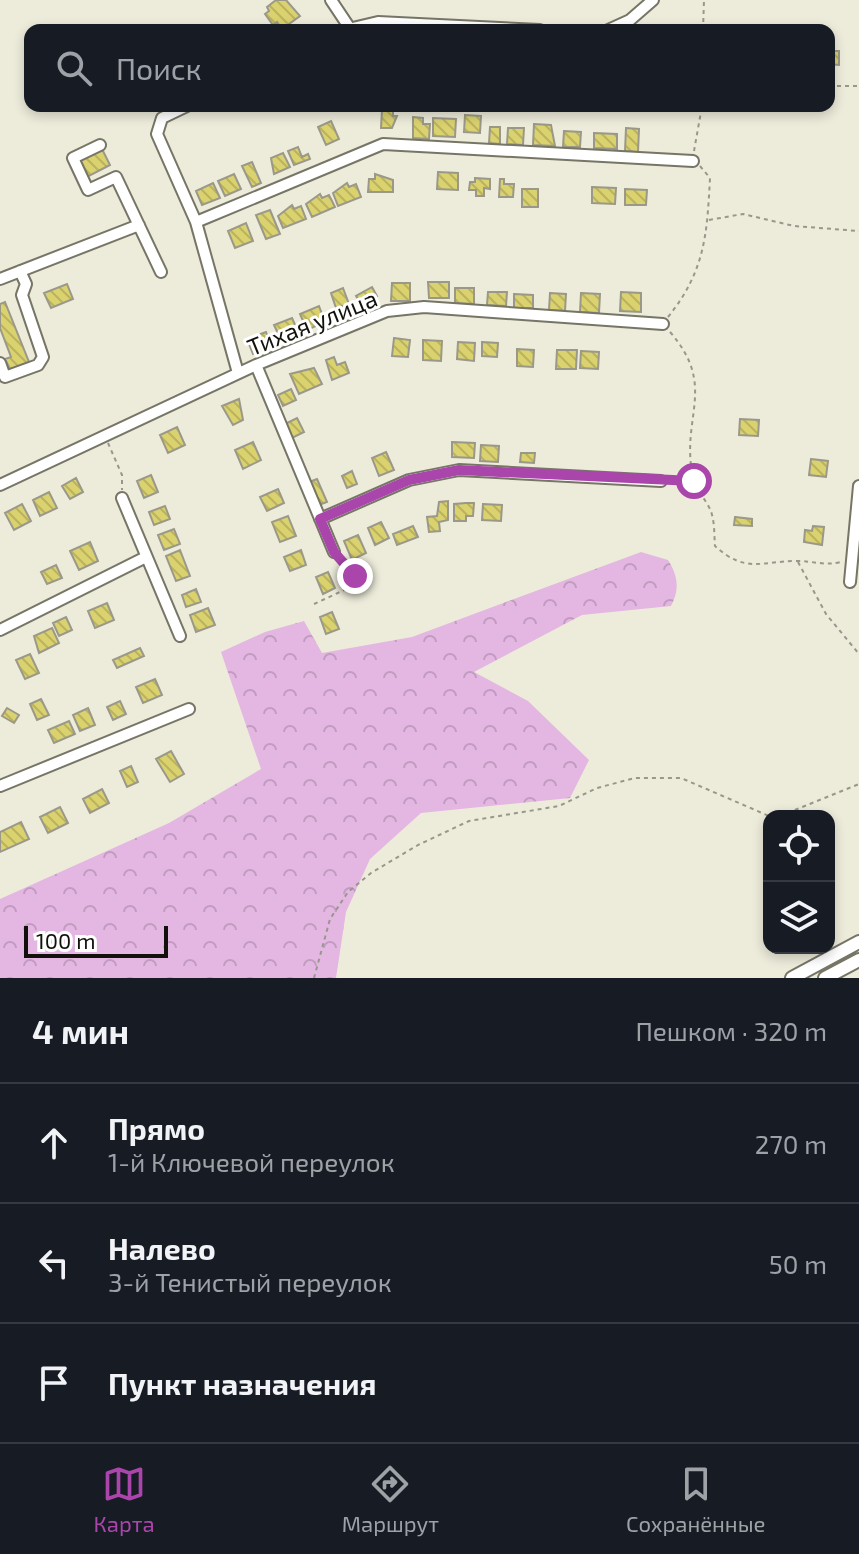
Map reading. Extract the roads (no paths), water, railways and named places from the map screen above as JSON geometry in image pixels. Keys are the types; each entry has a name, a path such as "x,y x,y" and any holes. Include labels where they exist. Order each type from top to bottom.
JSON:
{"main road":[{"path":"792,978 859,942"},
{"path":"825,978 859,960"}],"street":[{"path":"331,0 343,24"},
{"path":"621,24 653,0"},
{"path":"369,24 418,24"},
{"path":"174,112 162,118 157,134 196,222 238,373"},
{"path":"196,222 383,144 693,161"},
{"path":"100,145 73,158 88,190 116,177 161,272"},
{"path":"0,279 139,225"},
{"path":"0,363 5,377 38,365 43,357 22,295 26,284 20,271"},
{"name":"Тихая улица","path":"0,485 238,373 387,311 424,307 663,324"},
{"path":"256,365 334,552"},
{"path":"320,519 409,480 459,470 661,481"},
{"path":"850,582 859,486"},
{"path":"122,498 180,636"},
{"path":"0,630 146,557"},
{"path":"0,786 189,709"}]}
